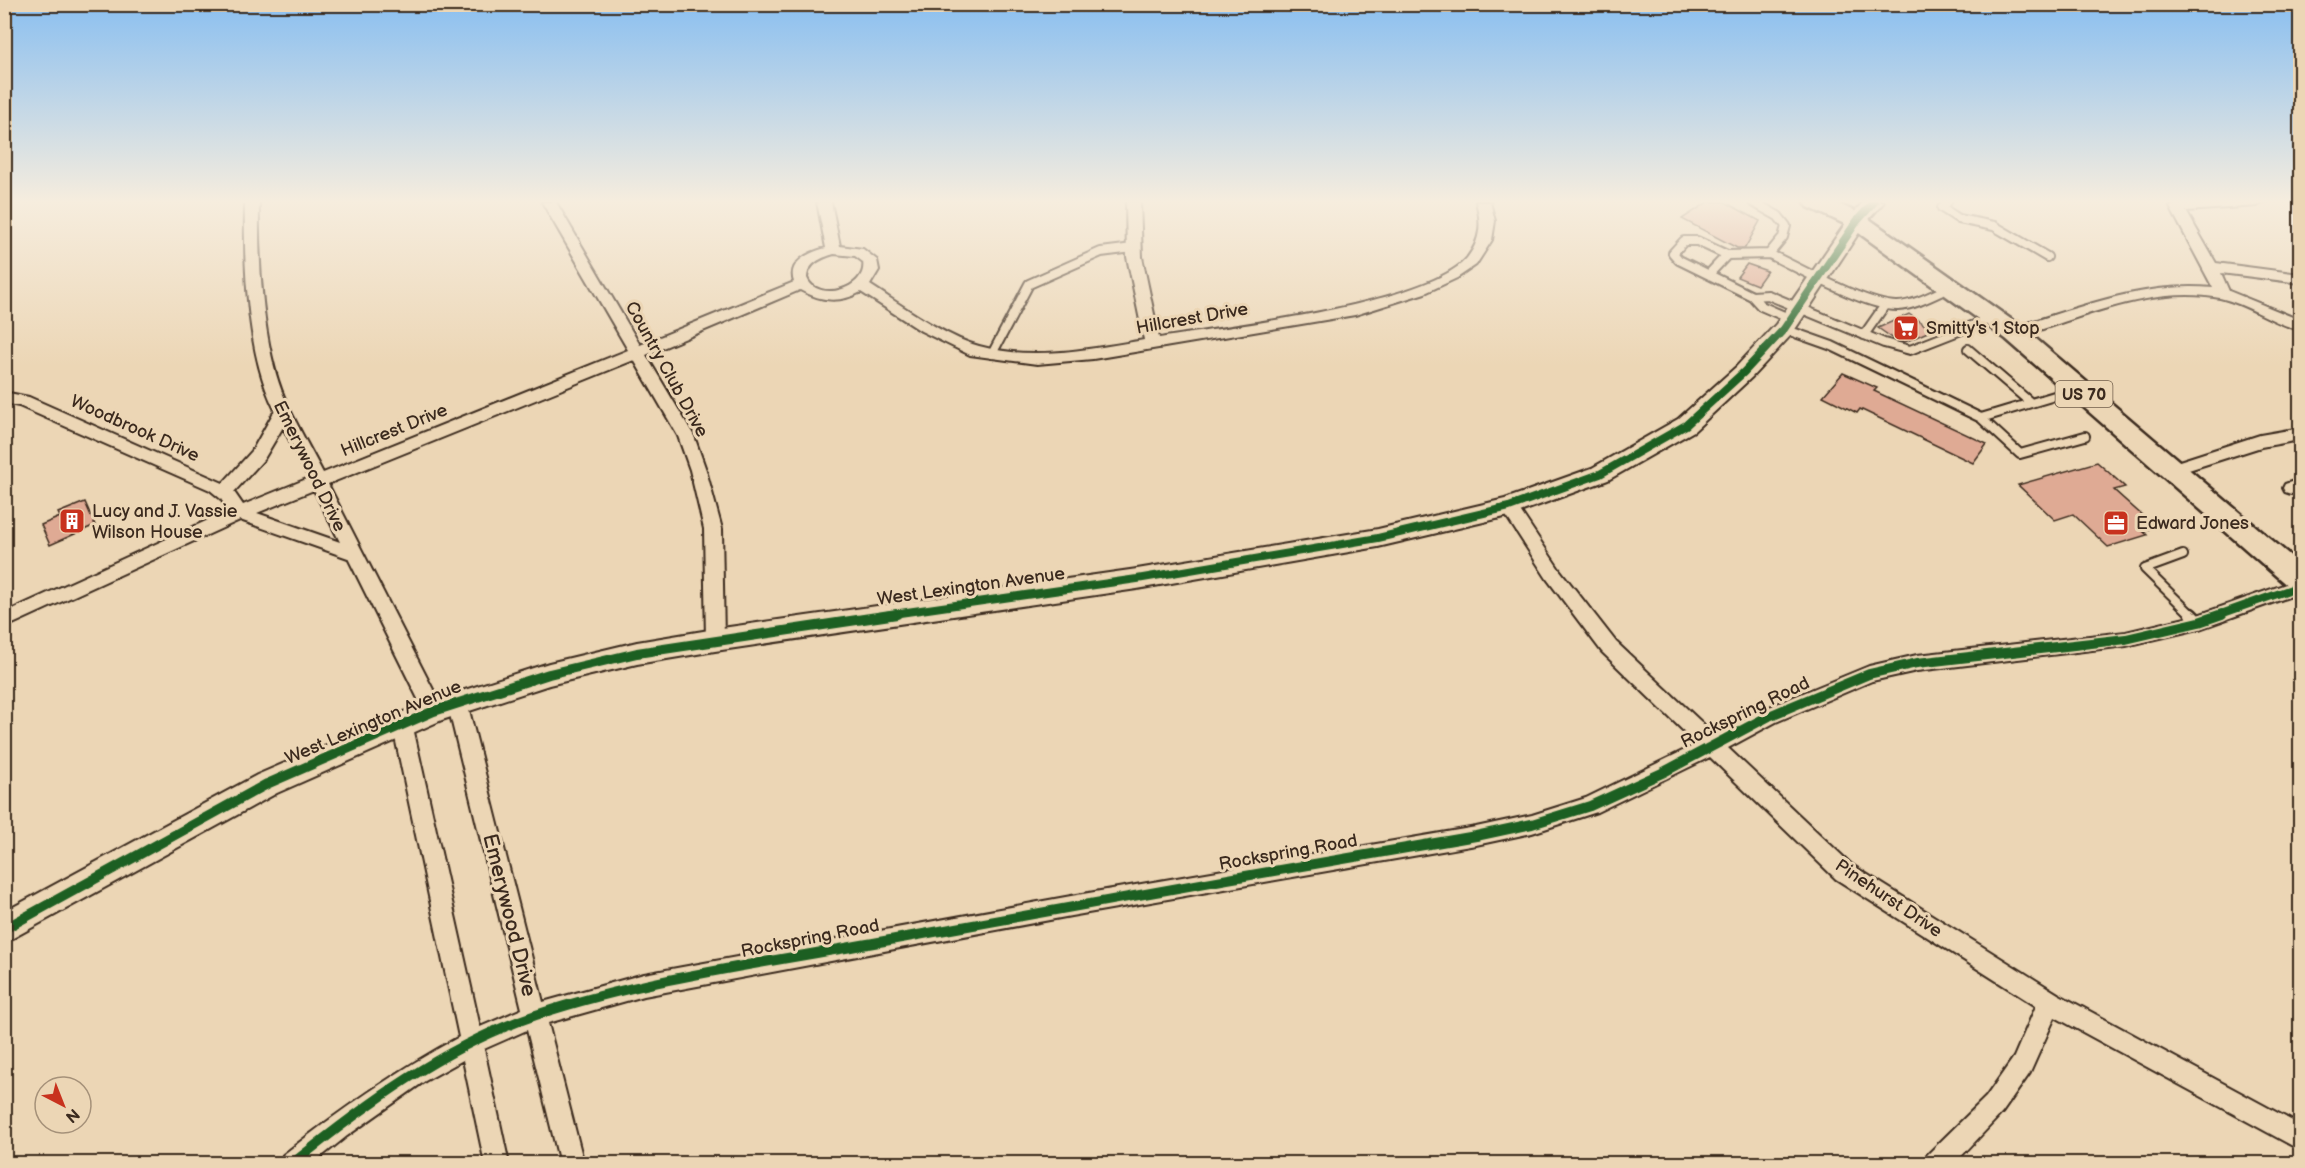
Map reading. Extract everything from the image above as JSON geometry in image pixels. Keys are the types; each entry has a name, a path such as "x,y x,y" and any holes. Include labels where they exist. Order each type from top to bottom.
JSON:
{"main road":[{"name":"US 70","path":"1908,257 2014,333 2301,580"}],"street":[{"name":"Emerywood Drive","path":"252,257 258,321 266,363 282,411 354,553 445,706 535,1016 572,1164"},
{"name":"Country Club Drive","path":"581,257 686,436 698,470 713,529 715,640"},
{"path":"816,257 805,263 799,278 802,284 817,294 829,296 840,295 862,286 870,279 873,271 872,263 866,257"},
{"path":"1133,257 1139,291 1153,344"},
{"name":"Hillcrest Drive","path":"862,286 927,328 975,351 1037,359 1094,354 1355,310 1420,290 1452,276 1471,262 1474,257"},
{"name":"West Lexington Avenue","path":"4,929 267,784 445,706 549,674 637,653 715,640 1137,579 1378,537 1509,507 1600,474 1686,426 1744,372 1791,318 1833,257"},
{"path":"2205,257 2223,294"},
{"path":"2211,267 2301,278"},
{"name":"Hillcrest Drive","path":"4,621 238,513 802,284"},
{"path":"2014,333 2098,307 2179,291 2223,294 2301,325"},
{"name":"Woodbrook Drive","path":"4,397 23,401 62,417 201,479 224,492 238,513"},
{"path":"224,492 257,460 269,442 282,411"},
{"path":"2173,469 2260,441 2301,434"},
{"name":"Pinehurst Drive","path":"1509,507 1553,574 1609,647 1844,872 2050,1002 2301,1138"},
{"path":"238,513 354,553"},
{"name":"Rockspring Road","path":"292,1164 338,1127 417,1073 471,1042 535,1016 644,985 1071,906 1476,837 1532,824 1590,806 1769,716 1869,674 1917,663 2126,639 2199,622 2301,586"},
{"path":"402,723 496,1164"},
{"path":"1936,1164 1994,1105 2022,1065 2050,1002"}],"lane":[{"path":"992,354 1029,284 1088,257"},
{"path":"1676,257 1752,296 1761,306 1791,318 1864,336 1898,348 1910,350 1992,318"},
{"path":"1708,274 1725,257"},
{"path":"1775,257 1868,300 1886,305 1900,306 1922,300 1951,287"},
{"path":"1752,296 1768,295 1791,318 1832,346 1981,418 2020,454 2085,436"},
{"path":"1864,336 1886,305"},
{"path":"1968,349 2031,403"},
{"path":"1981,418 2078,388"},
{"path":"2183,555 2145,569 2199,622"}],"building":[{"path":"1747,264 1767,271 1757,285 1737,277"},
{"path":"1909,314 1932,330 1905,342 1894,339 1878,328"},
{"path":"1843,373 1877,388 1874,391 1987,444 1973,463 1860,409 1857,413 1823,396"},
{"path":"2097,462 2125,487 2114,490 2155,527 2143,531 2147,535 2108,547 2073,514 2055,520 2018,485"},
{"name":"Lucy and J. Vassie Wilson House","path":"85,502 95,525 50,545 41,525 60,517 58,513"}],"cycle path":[{"path":"4,929 267,784 434,711 549,674 637,653 715,640 1137,579 1378,538 1509,507 1600,474 1686,425 1744,372 1784,329 1833,257"},
{"path":"292,1164 338,1127 417,1073 471,1043 535,1015 644,985 1071,906 1476,836 1532,824 1590,806 1662,773 1769,716 1869,674 1917,663 2126,639 2199,622 2300,586"}],"place":[{"name":"Smitty's 1 Stop","path":"1906,328"},
{"name":"Lucy and J. Vassie Wilson House","path":"72,521"},
{"name":"Edward Jones","path":"2116,523"}]}
